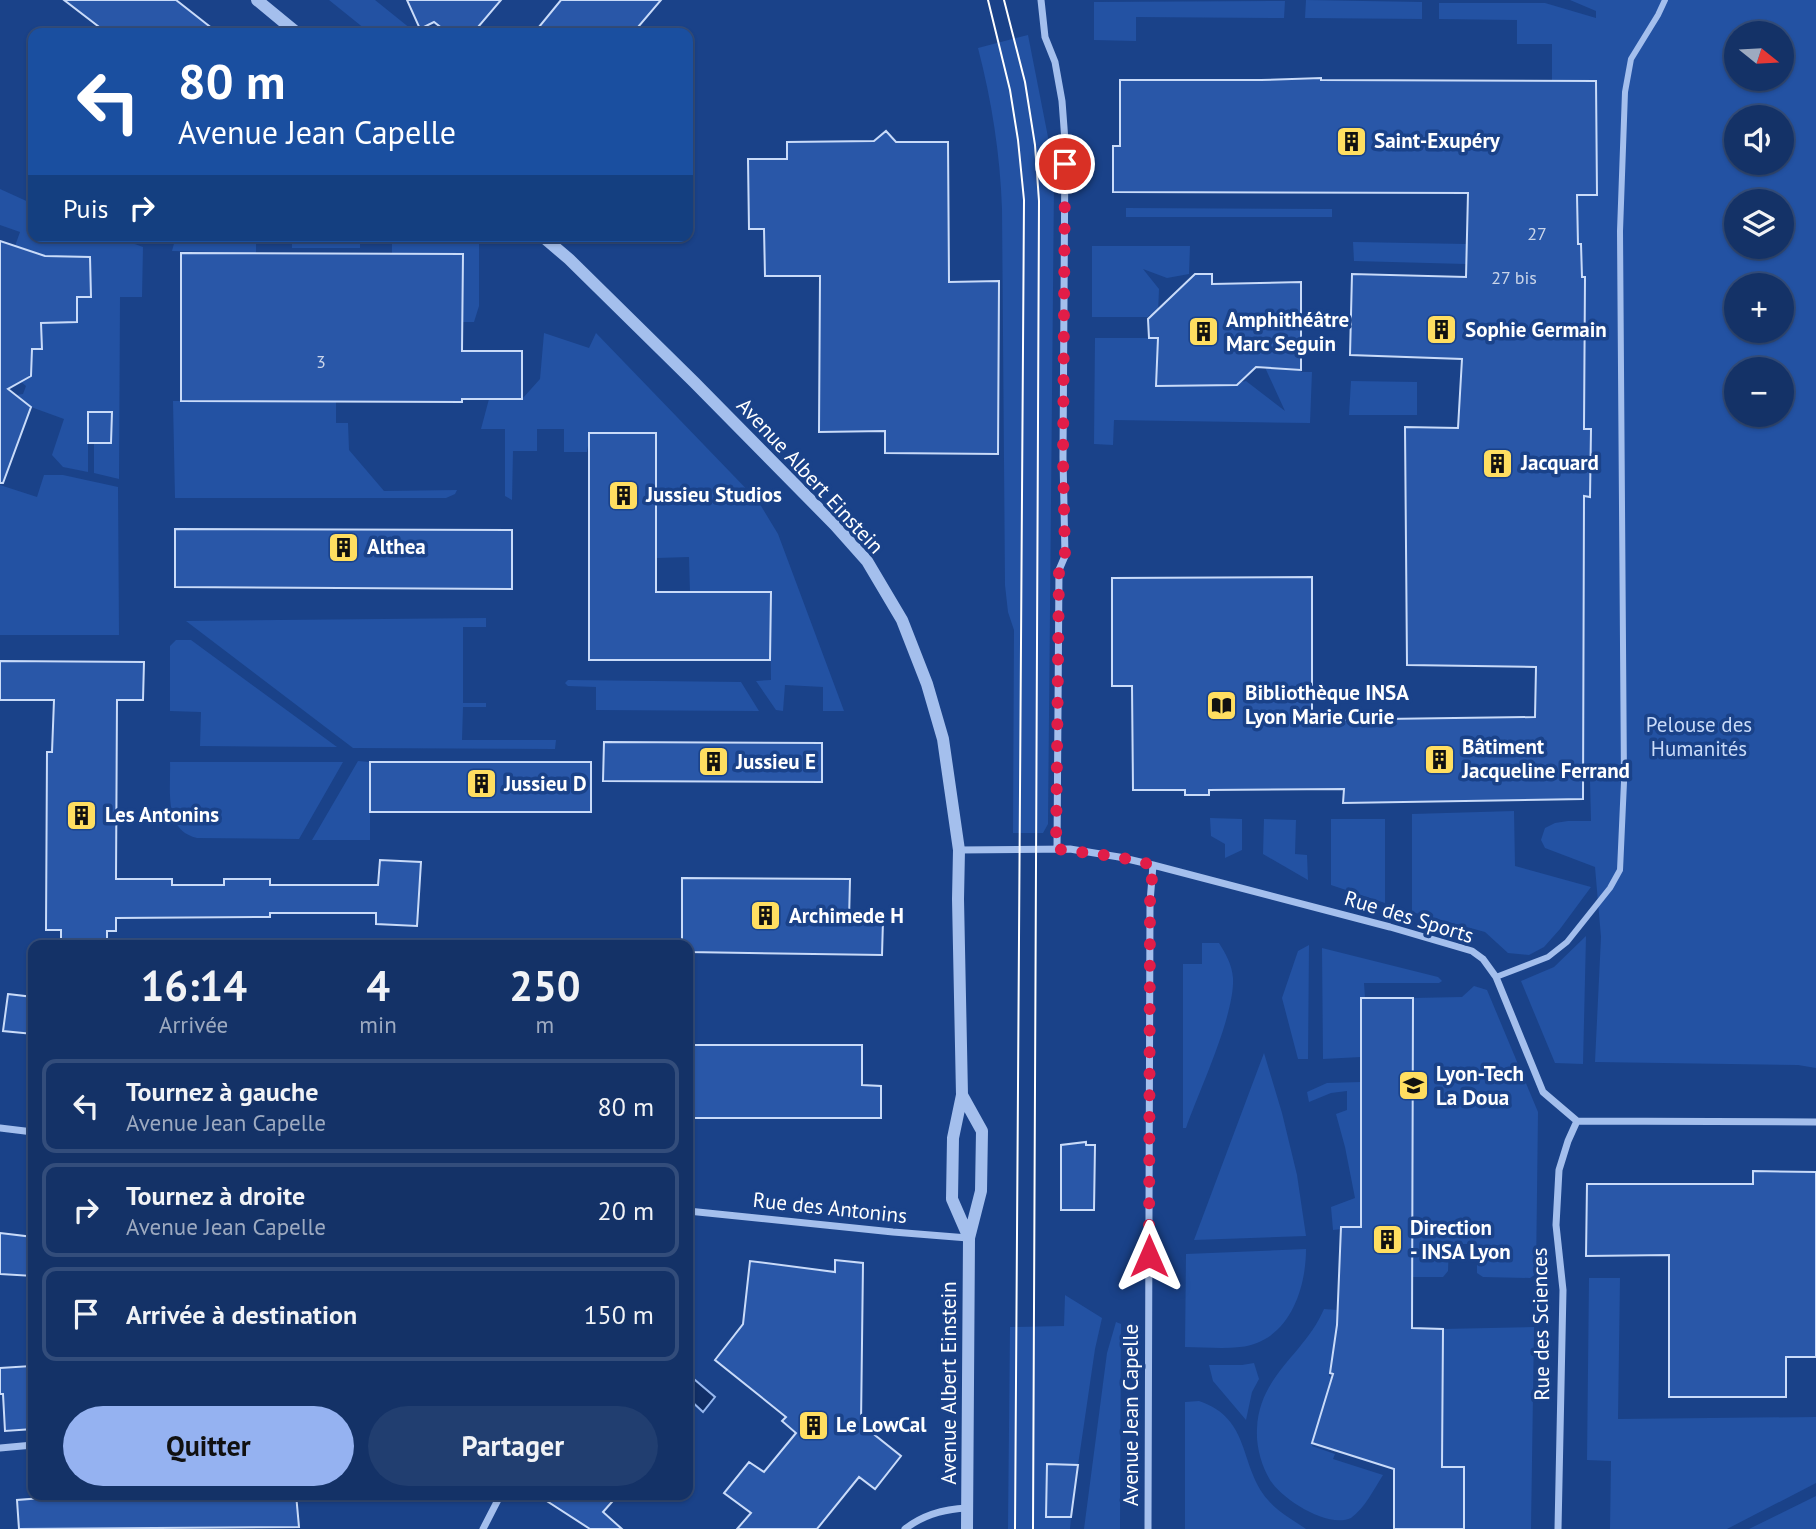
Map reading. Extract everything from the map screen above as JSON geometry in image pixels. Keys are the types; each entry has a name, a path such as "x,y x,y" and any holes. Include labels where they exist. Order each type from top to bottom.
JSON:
{"street":[{"path":"257,0 291,28"},
{"path":"1041,0 1045,37 1055,62 1062,101 1065,141 1065,556 1059,570 1056,849"},
{"path":"1496,977 1548,957 1567,942 1620,870 1624,782 1620,231 1625,92 1631,59 1665,0"},
{"name":"Avenue Albert Einstein","path":"549,242 569,258 835,525 867,561 902,620 927,684 943,739 954,803 959,850 962,1095 953,1138 952,1199 969,1238"},
{"path":"959,850 1056,849 1119,857 1153,865"},
{"name":"Rue des Sports","path":"1153,865 1472,951 1483,959 1496,977 1543,1092 1577,1121"},
{"name":"Avenue Jean Capelle","path":"1148,1529 1150,902 1153,865"},
{"name":"Avenue Albert Einstein","path":"962,1095 982,1131 981,1191 969,1238 967,1529"},
{"path":"1577,1121 1816,1122"},
{"name":"Rue des Sciences","path":"1558,1529 1563,1290 1556,1225 1559,1170 1577,1121"},
{"path":"0,1128 28,1131"},
{"name":"Rue des Antonins","path":"693,1212 893,1233 969,1238"},
{"path":"0,1448 28,1446"},
{"path":"483,1529 498,1500"},
{"path":"905,1529 930,1514 967,1508"}],"green space":[{"path":"329,0 375,0 410,28 364,28"},
{"path":"1306,0 1422,2 1422,19 1305,18"},
{"name":"Pelouse des Humanités","path":"1570,0 1816,0 1816,1068 1798,1065 1595,1062 1601,937 1595,867 1545,848 1541,840 1545,828 1555,823 1591,821 1590,781 1583,780 1584,497 1590,496 1591,429 1584,429 1582,277 1577,195 1597,194 1595,81 1552,80 1552,44 1517,44 1517,20 1439,19 1439,3 1545,3 1596,18 1596,11"},
{"path":"1285,1 1284,18 1136,17 1136,41 1094,40 1094,2"},
{"path":"1028,35 1054,183 1048,824 1043,833 1013,833 1014,630 1008,612 1005,585 1002,209 995,128 978,48"},
{"path":"0,189 28,202 28,242 133,242 143,247 142,297 120,297 119,479 94,473 94,443 111,443 111,412 88,412 88,472 63,467 52,455 64,419 31,407 16,395 23,394 26,386 21,382 32,349 42,349 41,323 77,322 77,297 91,296 90,257 57,256 55,260 15,246 20,232 0,225"},
{"path":"1126,208 1332,209 1332,217 1126,217"},
{"path":"174,242 256,242 256,253 172,251"},
{"path":"292,242 360,242 360,248 292,248"},
{"path":"392,242 479,242 479,306 474,322 462,322 463,254 392,253"},
{"path":"1353,242 1467,244 1466,264 1354,261"},
{"path":"1092,246 1190,246 1189,274 1167,278 1143,269 1159,289 1158,314 1148,317 1092,317"},
{"path":"544,333 589,348 596,333 758,501 778,534 844,711 823,711 823,687 785,685 783,711 776,710 756,681 771,680 770,592 690,592 689,557 656,558 656,433 590,433 587,452 564,452 564,429 537,429 537,451 513,451 512,500 505,496 505,429 481,429 489,399 522,399 540,379"},
{"path":"1095,338 1158,338 1157,386 1237,385 1246,381 1285,411 1263,363 1312,372 1310,423 1114,420 1113,445 1094,444"},
{"path":"1351,381 1417,382 1417,415 1349,415"},
{"path":"173,401 336,402 336,423 348,423 349,450 384,491 457,490 446,498 175,498"},
{"path":"44,475 63,475 118,487 119,635 0,635 0,485 37,497"},
{"path":"486,618 486,627 463,627 463,703 486,703 486,707 463,707 462,740 556,740 555,749 353,748 186,621"},
{"path":"176,640 191,640 337,747 200,746 201,712 170,711 170,646"},
{"path":"568,680 741,682 759,711 596,710 596,687 568,686 565,683"},
{"path":"358,761 370,762 370,840 312,840"},
{"path":"170,762 343,762 299,839 197,838 186,834 179,827 171,808"},
{"path":"1514,811 1515,866 1591,887 1544,947 1529,955 1508,953 1485,932 1412,912 1412,814"},
{"path":"1210,818 1242,819 1242,850 1225,858 1225,844 1211,836"},
{"path":"1264,819 1296,820 1295,854 1307,855 1308,880 1263,854"},
{"path":"1331,819 1385,819 1385,903 1331,885"},
{"path":"1586,936 1583,1064 1555,1063 1521,981 1554,967"},
{"path":"1202,943 1219,943 1222,947 1233,978 1232,994 1215,1053 1186,1128 1183,1128 1183,964 1202,964"},
{"path":"1309,945 1308,1059 1298,1059 1282,998 1298,951"},
{"path":"1322,948 1438,977 1442,981 1364,983 1365,998 1361,999 1361,1057 1323,1059"},
{"path":"1474,986 1487,990 1538,1112 1536,1274 1530,1278 1483,1277 1477,1273 1477,1244 1449,1244 1448,1271 1443,1277 1413,1277 1413,998 1462,997"},
{"path":"1264,1053 1297,1175 1306,1236 1194,1240"},
{"path":"1361,1082 1361,1227 1333,1230 1331,1207 1355,1198 1336,1114 1347,1110 1347,1091 1331,1093 1309,1102 1307,1092 1327,1083"},
{"path":"1306,1249 1298,1297 1282,1325 1271,1335 1257,1343 1240,1347 1185,1347 1186,1254"},
{"path":"1589,1278 1620,1278 1618,1419 1816,1417 1816,1483 1727,1529 1610,1529 1611,1461 1587,1460"},
{"path":"1065,1295 1102,1318 1078,1465 1047,1465 1046,1516 1071,1517 1070,1529 1008,1529 1010,1327 1064,1326"},
{"path":"1324,1309 1337,1310 1337,1329 1329,1376 1332,1377 1312,1446 1335,1454 1333,1459 1383,1475 1361,1509 1351,1518 1341,1520 1318,1516 1284,1496 1267,1474 1257,1442 1260,1410 1266,1394 1274,1379 1316,1325"},
{"path":"1116,1322 1121,1324 1120,1529 1084,1529 1107,1353"},
{"path":"1534,1327 1531,1529 1464,1529 1464,1467 1450,1467 1442,1472 1442,1329"},
{"path":"1254,1363 1259,1379 1252,1392 1246,1420 1213,1381 1209,1365"},
{"path":"1199,1401 1216,1409 1228,1419 1268,1500 1306,1529 1185,1529 1185,1402"},
{"path":"1816,1496 1816,1529 1749,1529"}],"shaded area":[{"path":"693,1378 715,1397 703,1412 693,1403"}],"building":[{"path":"64,0 176,0 212,28 100,28"},
{"path":"407,0 501,0 477,28 442,28 434,22 420,28"},
{"path":"561,0 661,0 637,28 538,28"},
{"path":"1321,78 1596,81 1597,195 1577,195 1578,244 1581,244 1582,277 1585,277 1584,429 1591,429 1590,497 1584,496 1583,799 1343,803 1344,789 1209,790 1209,795 1185,795 1185,790 1133,790 1132,686 1112,686 1112,578 1312,577 1312,720 1535,717 1536,667 1407,665 1405,427 1458,428 1462,359 1350,355 1352,274 1466,277 1468,193 1113,192 1113,146 1120,146 1120,80"},
{"path":"886,131 896,142 948,142 949,282 999,281 998,454 885,453 885,431 819,432 820,276 765,276 764,229 749,229 748,159 787,159 787,142 874,141"},
{"path":"0,241 45,256 90,257 91,297 77,297 77,322 41,323 42,349 32,349 31,376 8,389 31,407 3,483 0,483"},
{"path":"181,253 463,254 462,351 522,351 522,399 462,399 462,402 181,401"},
{"name":"Amphithéâtre Marc Seguin","path":"1195,274 1212,274 1212,284 1301,282 1301,370 1256,367 1237,385 1156,386 1158,338 1149,338 1148,319"},
{"path":"88,412 112,412 111,443 88,443"},
{"name":"Jussieu Studios","path":"589,433 656,433 656,592 771,592 770,660 589,660"},
{"name":"Althea","path":"175,529 512,530 512,589 175,587"},
{"path":"0,661 144,662 143,700 117,700 116,879 172,879 172,885 224,885 224,879 270,879 270,885 378,885 380,860 421,862 417,926 376,924 376,913 116,918 116,931 107,931 107,940 61,940 61,930 46,930 47,752 52,752 54,700 0,700"},
{"name":"Jussieu E","path":"604,742 822,743 822,782 603,781"},
{"name":"Jussieu D","path":"370,762 591,762 591,812 370,812"},
{"name":"Archimede H","path":"682,878 850,879 849,920 883,920 882,955 693,952 693,940 682,940"},
{"path":"8,994 28,996 28,1034 3,1031"},
{"name":"Direction - INSA Lyon","path":"1361,998 1413,998 1412,1328 1443,1329 1442,1467 1464,1467 1464,1529 1394,1529 1394,1469 1312,1443 1333,1374 1330,1373 1337,1325 1341,1227 1361,1227"},
{"path":"693,1045 862,1045 862,1085 881,1086 881,1118 693,1118"},
{"path":"1086,1142 1086,1145 1095,1145 1094,1210 1061,1210 1061,1145"},
{"path":"1753,1171 1816,1172 1816,1357 1786,1357 1786,1397 1669,1397 1669,1255 1586,1256 1587,1184 1753,1184"},
{"path":"0,1233 28,1236 28,1276 0,1274"},
{"path":"835,1260 863,1263 861,1424 901,1456 875,1489 859,1477 817,1529 737,1529 751,1513 724,1493 749,1462 764,1472 796,1433 782,1421 786,1417 715,1360 743,1324 750,1261 835,1272"},
{"path":"28,1366 28,1429 5,1431 0,1368"},
{"path":"1047,1464 1078,1465 1071,1517 1046,1517"},
{"path":"17,1500 297,1500 299,1527 19,1529"},
{"path":"545,1500 614,1500 603,1512 622,1529 590,1529"}],"tram line":[{"path":"988,0 1010,90 1024,200 1015,1529"},
{"path":"1004,0 1025,82 1035,145 1039,201 1033,1529"}],"place":[{"name":"Saint-Exupéry","path":"1351,141"},
{"name":"Sophie Germain","path":"1442,330"},
{"name":"Amphithéâtre Marc Seguin","path":"1203,332"},
{"name":"Jacquard","path":"1498,463"},
{"name":"Jussieu Studios","path":"623,495"},
{"name":"Althea","path":"344,547"},
{"name":"Bibliothèque INSA Lyon Marie Curie","path":"1222,705"},
{"name":"Bâtiment Jacqueline Ferrand","path":"1439,759"},
{"name":"Jussieu E","path":"713,762"},
{"name":"Jussieu D","path":"481,784"},
{"name":"Les Antonins","path":"82,815"},
{"name":"Archimede H","path":"766,916"},
{"name":"Lyon-Tech La Doua","path":"1413,1086"},
{"name":"Direction - INSA Lyon","path":"1387,1240"},
{"name":"Le LowCal","path":"813,1425"}],"route":[{"path":"1065,164 1065,556 1059,570 1056,849 1119,857 1153,865 1150,902 1149,1256"}]}
